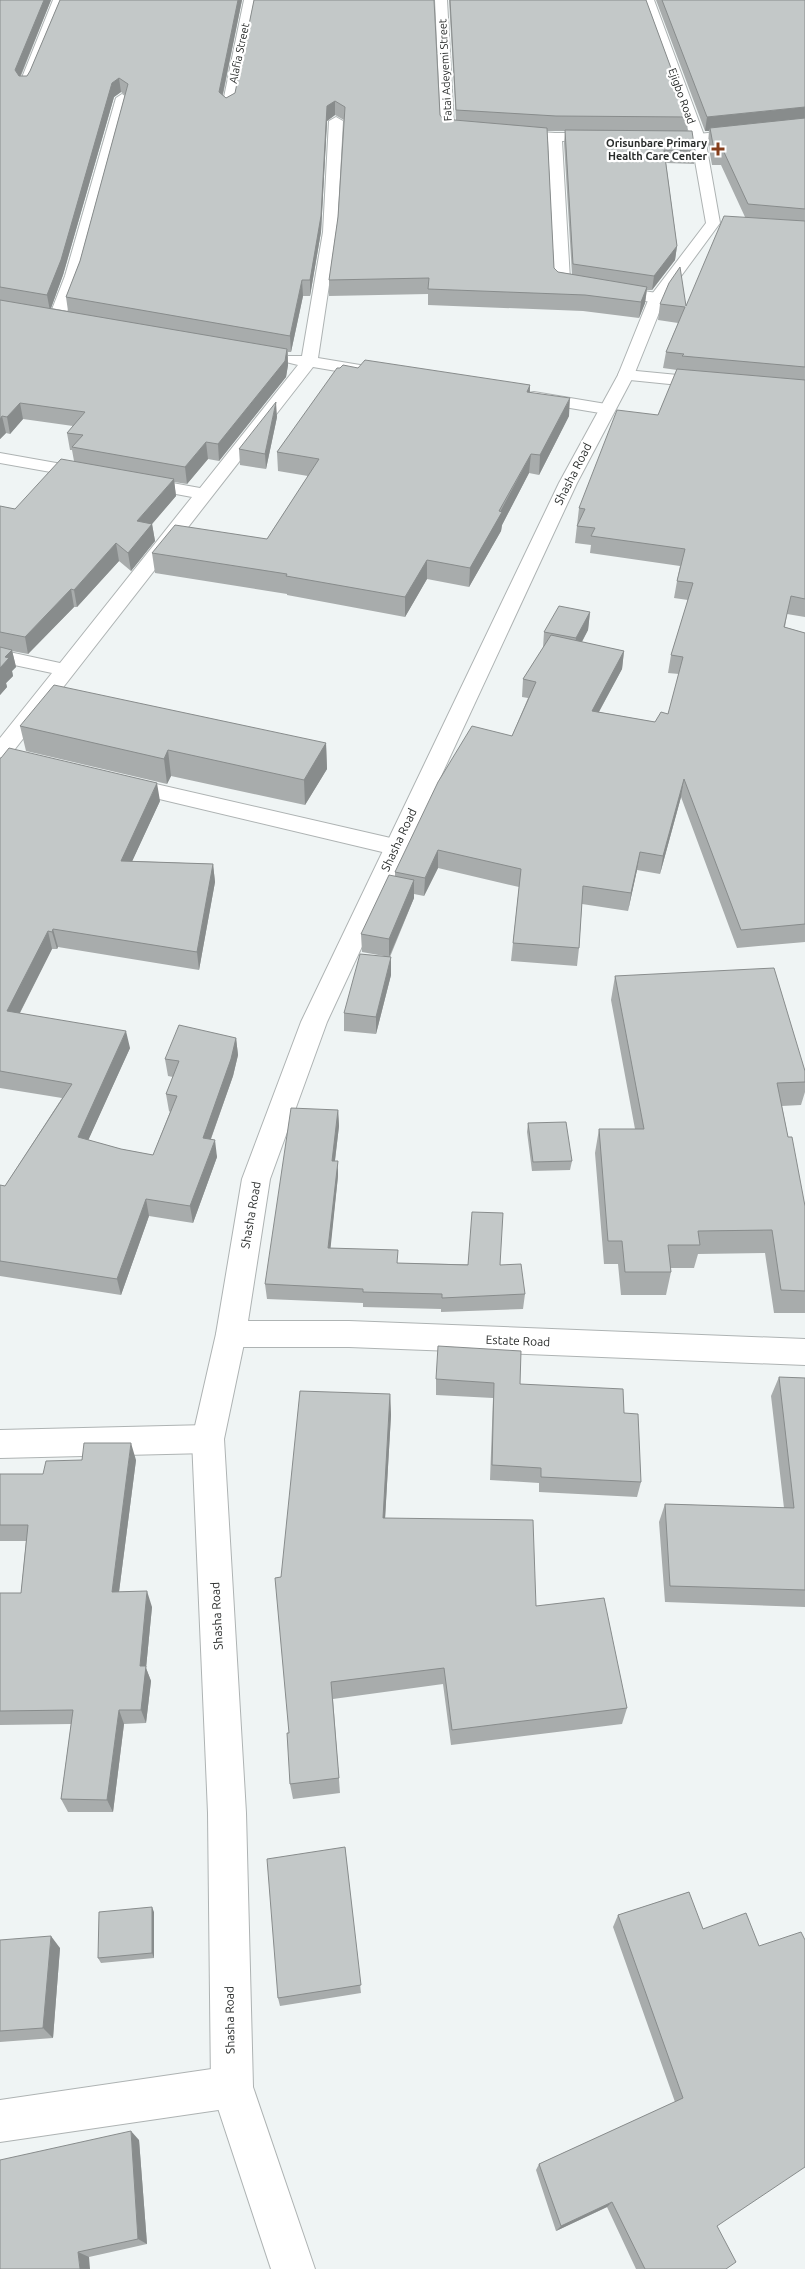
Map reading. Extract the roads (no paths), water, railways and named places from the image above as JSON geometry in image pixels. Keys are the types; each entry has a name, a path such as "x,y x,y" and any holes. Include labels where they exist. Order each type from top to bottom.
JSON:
{"street":[{"path":"25,85 59,0"},
{"name":"Alafia Street","path":"228,106 250,0"},
{"name":"Fatai Adeyemi Street","path":"441,0 448,129 555,137 612,138"},
{"name":"Ejigbo Road","path":"648,0 698,138 723,224"},
{"path":"57,317 73,276 122,98"},
{"path":"6,755 66,670 309,362 330,232 336,121"},
{"path":"650,138 698,138 805,127"},
{"path":"555,137 562,283 656,298"},
{"name":"Shasha Road","path":"293,2269 232,2087 226,1812 208,1439 230,1334 256,1179 314,1022 568,483 606,409 626,375 656,298 723,224"},
{"path":"38,314 76,320"},
{"path":"280,356 395,375"},
{"path":"626,375 729,384"},
{"path":"520,395 606,409"},
{"path":"0,458 107,477"},
{"path":"126,480 204,494"},
{"path":"0,656 66,670"},
{"path":"96,777 395,847"},
{"name":"Estate Road","path":"230,1334 349,1334 805,1352"},
{"path":"0,1444 208,1439"},
{"path":"0,2121 232,2087"}],"place":[{"name":"Orisunbare Primary Health Care Center","path":"718,149"}]}
